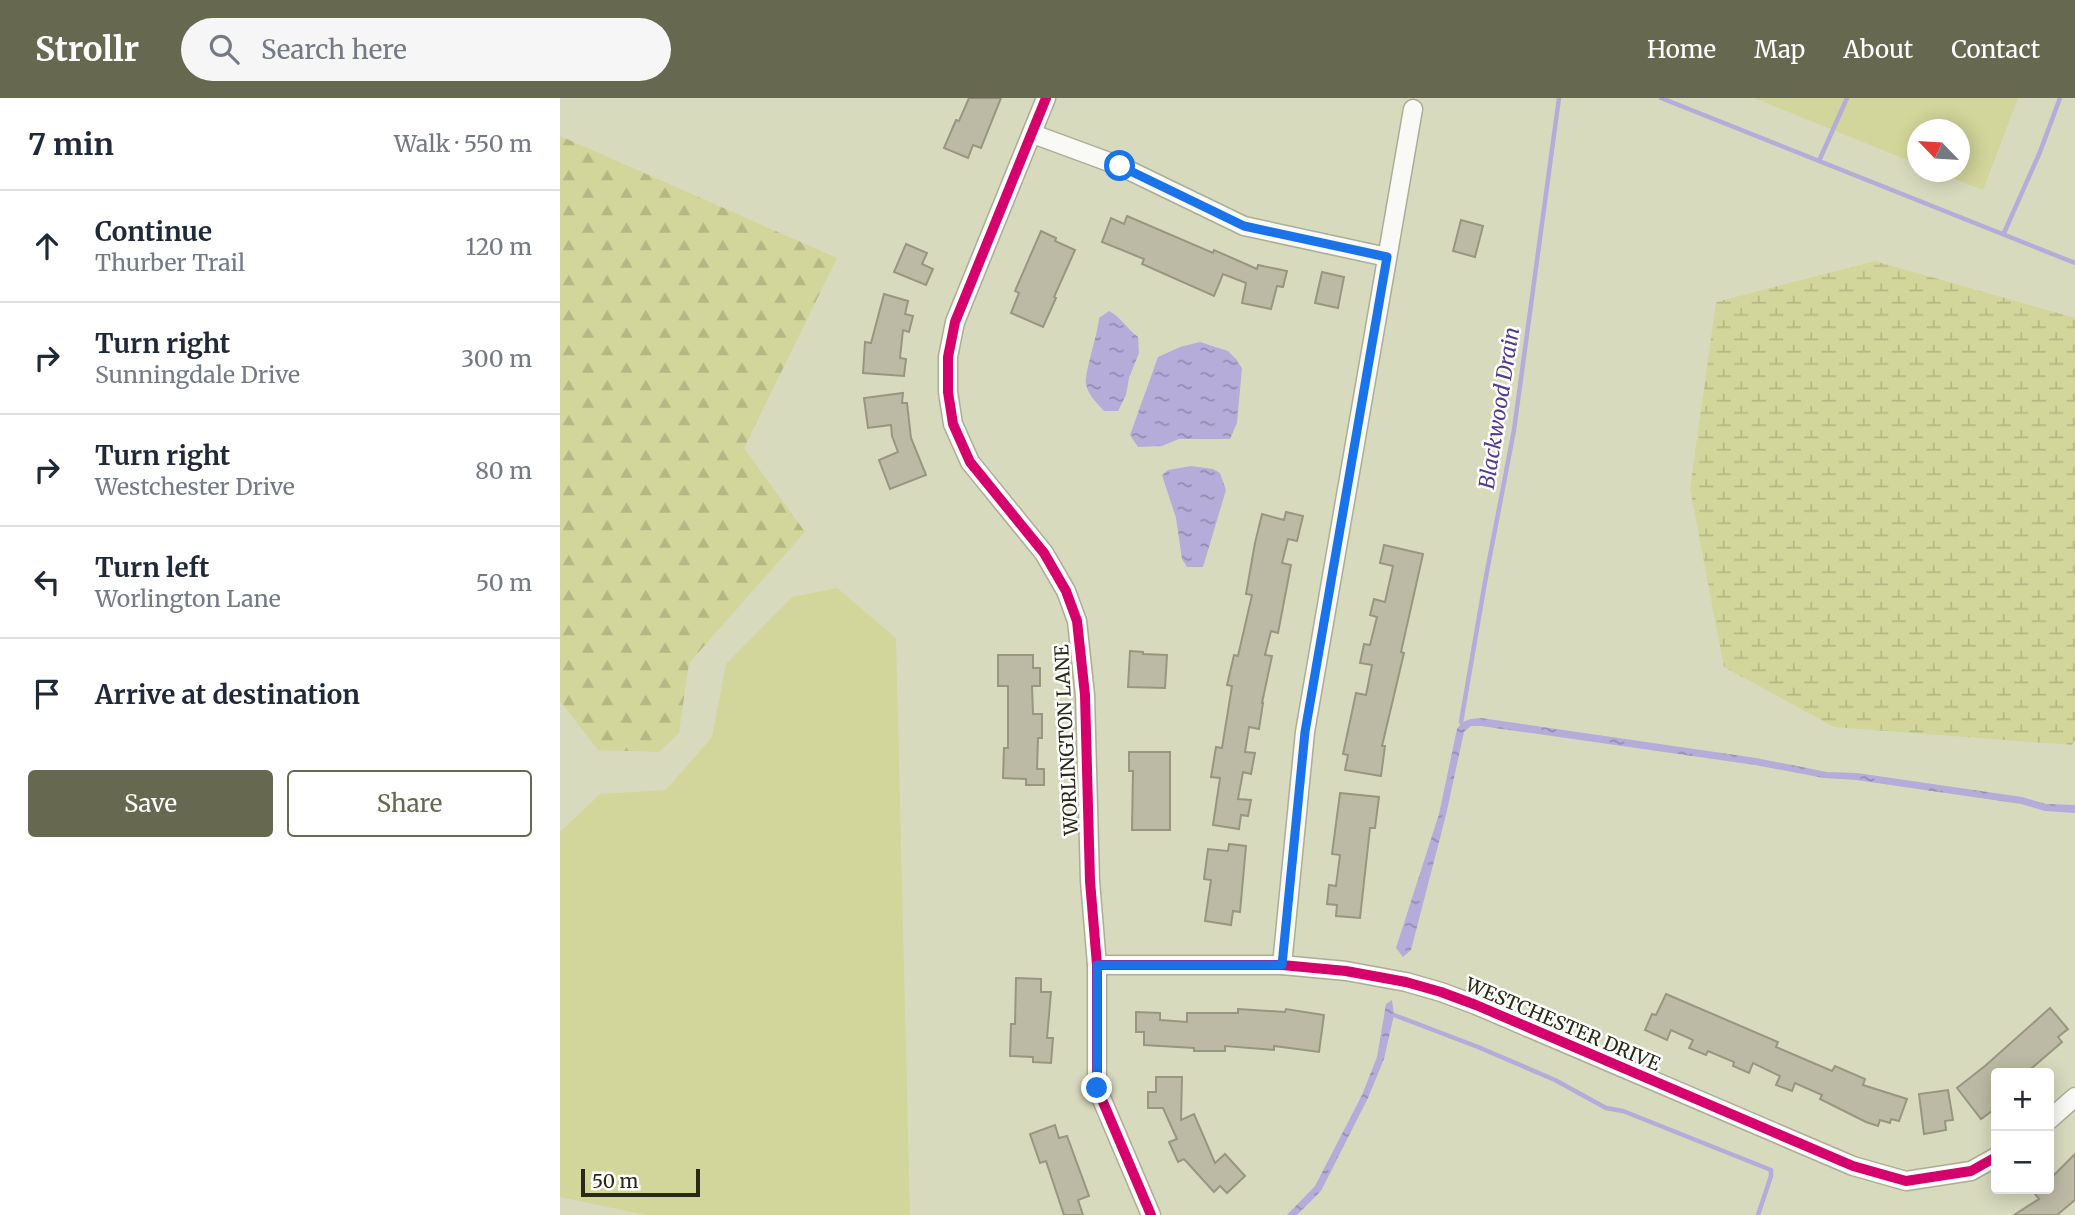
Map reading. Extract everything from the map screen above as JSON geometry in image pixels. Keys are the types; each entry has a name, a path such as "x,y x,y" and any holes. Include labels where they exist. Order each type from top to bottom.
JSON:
{"street":[{"name":"WORLINGTON LANE","path":"1046,98 954,322 948,356 948,392 953,424 970,462 1044,553 1066,591 1077,621 1085,695 1090,881 1097,965 1097,1088 1151,1215"},
{"path":"1282,965 1305,732 1413,109"},
{"path":"1033,134 1120,166 1244,226 1387,257"},
{"name":"WESTCHESTER DRIVE","path":"1097,965 1282,965 1346,971 1406,982 1488,1010 1853,1166 1906,1181 1970,1171 1991,1160"},
{"path":"2054,1115 2075,1097"}],"green space":[{"path":"1754,98 2018,98 1983,190 1963,182 1970,182 1970,119 1907,119 1907,160"},
{"path":"560,136 837,258 744,448 805,532 689,663 679,733 659,752 598,750 560,701"},
{"path":"1875,261 2075,318 2075,740 2072,745 1834,727 1724,667 1690,489 1716,302"},
{"path":"837,588 896,638 910,1215 646,1215 560,1197 560,832 600,794 666,790 712,737 726,664 792,597"}],"water":[{"path":"1109,311 1138,337 1139,353 1118,411 1104,411 1086,384 1099,318"},
{"path":"1200,342 1228,351 1242,368 1237,423 1230,439 1179,439 1162,446 1138,447 1130,435 1158,357"},
{"path":"1191,466 1213,469 1220,473 1226,490 1203,567 1187,567 1182,559 1176,518 1162,475 1168,470"},
{"path":"1481,718 1756,758 1827,772 1857,773 2022,797 2046,804 2075,805 2075,813 2045,811 2021,804 1471,726 1464,732 1446,815 1411,950 1403,957 1396,948 1439,814 1457,729 1464,721"},
{"path":"1392,1000 1394,1015 1384,1059 1368,1098 1321,1191 1297,1215 1287,1215 1315,1186 1362,1095 1377,1057 1386,1004"}],"building":[{"path":"969,98 1001,98 981,148 973,145 968,158 944,148"},
{"path":"1127,216 1257,269 1258,265 1287,271 1283,287 1277,286 1271,309 1242,303 1246,283 1223,274 1214,296 1142,264 1144,259 1102,242 1111,218 1124,224"},
{"path":"1461,220 1483,226 1475,257 1453,251"},
{"path":"1041,231 1075,250 1043,327 1011,313 1019,293 1015,291"},
{"path":"906,244 927,253 922,264 933,269 926,285 894,272"},
{"path":"1322,272 1344,277 1338,308 1315,303"},
{"path":"884,294 908,301 905,314 913,316 909,332 903,330 900,358 906,359 904,376 863,373 865,342 871,343"},
{"path":"903,393 902,403 907,403 911,438 926,475 890,489 879,460 898,452 891,425 868,428 864,398"},
{"path":"1286,512 1303,516 1297,541 1288,539 1282,563 1291,565 1278,633 1271,631 1265,655 1272,656 1259,729 1249,727 1245,752 1255,753 1251,774 1243,772 1238,799 1251,800 1248,816 1241,815 1239,829 1213,825 1220,778 1211,777 1216,747 1222,748 1232,686 1227,685 1234,655 1238,656 1252,595 1246,594 1255,543 1262,514 1284,520"},
{"path":"1384,545 1423,554 1382,746 1385,746 1381,776 1345,770 1348,755 1343,754 1356,693 1366,695 1372,665 1360,663 1364,644 1370,645 1377,617 1370,615 1374,599 1385,602 1393,566 1380,563"},
{"path":"1130,651 1167,655 1165,688 1128,687"},
{"path":"998,655 1033,655 1033,668 1040,668 1040,686 1032,686 1033,714 1042,714 1042,738 1038,738 1037,769 1044,769 1044,785 1026,785 1026,779 1003,778 1004,748 1008,748 1008,686 998,686"},
{"path":"1129,752 1170,752 1170,830 1132,830 1133,771 1129,771"},
{"path":"1340,793 1379,797 1375,828 1370,828 1360,918 1336,916 1337,905 1327,904 1329,885 1336,886 1340,855 1332,854"},
{"path":"1229,844 1246,846 1240,912 1233,911 1231,925 1205,921 1211,880 1204,879 1208,849 1228,851"},
{"path":"1016,978 1041,979 1041,992 1051,992 1047,1038 1053,1038 1051,1063 1033,1062 1033,1057 1010,1056 1011,1024 1015,1024"},
{"path":"1666,994 1778,1042 1776,1047 1832,1071 1835,1066 1865,1079 1863,1085 1907,1099 1899,1121 1891,1119 1890,1123 1880,1120 1878,1126 1866,1122 1820,1099 1822,1095 1795,1083 1792,1091 1776,1085 1780,1076 1753,1063 1749,1073 1733,1066 1734,1062 1708,1051 1706,1055 1689,1048 1693,1040 1671,1030 1667,1040 1645,1030"},
{"path":"2050,1008 2068,1029 2058,1037 2062,1042 2032,1068 1991,1068 1991,1112 1981,1119 1957,1088"},
{"path":"1238,1009 1285,1012 1286,1009 1324,1015 1319,1052 1274,1046 1274,1050 1225,1046 1225,1051 1194,1051 1194,1048 1144,1045 1144,1032 1136,1032 1136,1012 1160,1013 1160,1020 1187,1022 1187,1013 1238,1013"},
{"path":"1156,1077 1182,1077 1181,1120 1194,1114 1215,1163 1225,1154 1245,1176 1227,1193 1220,1186 1214,1192 1184,1159 1178,1162 1169,1142 1177,1139 1163,1108 1148,1108 1148,1092 1156,1092"},
{"path":"1948,1090 1953,1120 1945,1121 1946,1130 1924,1134 1919,1094"},
{"path":"1055,1125 1059,1138 1067,1136 1089,1196 1078,1200 1083,1215 1064,1215 1046,1161 1040,1163 1030,1134"},
{"path":"2075,1154 2075,1200 2057,1215 2014,1215 2039,1199 2035,1194 2054,1194 2054,1175"}],"waterway":[{"name":"Blackwood Drain","path":"1461,722 1514,430 1559,98"},
{"path":"1661,98 2075,263"},
{"path":"1819,161 1847,98"},
{"path":"2004,233 2040,152 2060,98"},
{"path":"1394,1015 1555,1080 1606,1108 1623,1111 1771,1170 1758,1215"}],"cycle path":[{"path":"1046,98 955,322 948,357 948,392 953,424 970,462 1044,553 1066,591 1077,621 1085,695 1090,881 1097,965 1097,1088 1151,1215"},
{"path":"1097,965 1282,965 1346,971 1406,982 1476,1005 1853,1166 1906,1181 1971,1171 1991,1160"}],"route":[{"path":"1097,1088 1097,965 1282,965 1305,732 1387,257 1244,226 1120,166"}]}
